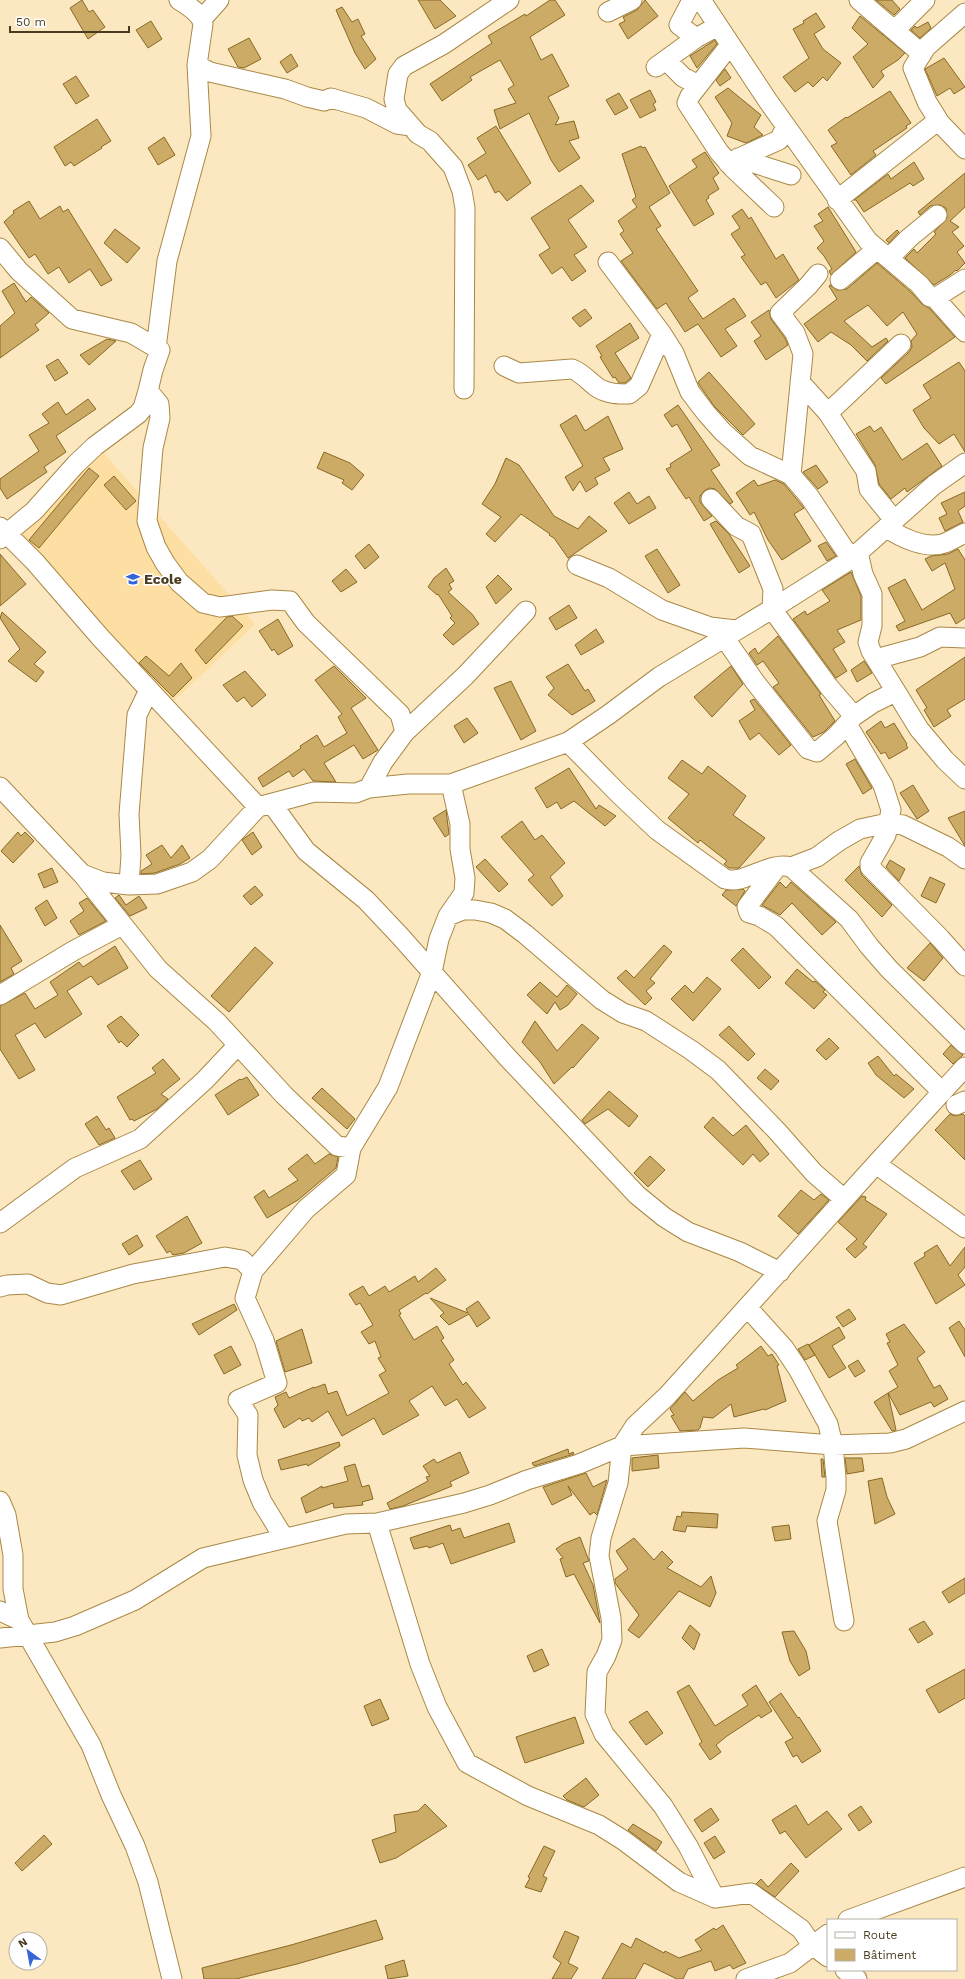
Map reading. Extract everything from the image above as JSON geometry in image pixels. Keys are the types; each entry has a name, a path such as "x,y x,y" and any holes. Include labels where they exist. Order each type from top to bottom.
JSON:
{"street":[{"path":"179,0 202,19"},
{"path":"156,348 167,261 201,136 197,65 202,36 202,19 219,0"},
{"path":"464,389 465,208 462,191 453,167 440,150 430,141 418,134 397,110 394,99 398,74 404,66 455,36 509,0"},
{"path":"608,12 632,0"},
{"path":"692,0 679,24 696,38"},
{"path":"700,0 786,127 837,200 868,241 919,284 930,298 935,298 965,279"},
{"path":"859,0 896,30 922,54"},
{"path":"896,30 925,0"},
{"path":"965,13 926,47 913,68 927,102 940,123 965,149"},
{"path":"698,85 661,64 696,38 718,26"},
{"path":"730,45 690,96 688,103 719,152 733,160 791,175"},
{"path":"197,65 210,72 285,89 307,97 324,101 331,98 366,108 397,124 411,126"},
{"path":"837,200 932,124 940,123"},
{"path":"733,160 778,140 786,127"},
{"path":"733,160 774,207"},
{"path":"840,280 909,238 936,215"},
{"path":"0,248 19,271 72,319 131,333 160,350 154,366 143,408 138,414 94,446 34,511 2,533 35,562 149,690 265,805 306,851 331,873 366,900 508,1058 637,1195 664,1217 688,1232 740,1252 780,1272"},
{"path":"608,262 662,334 674,353 690,392 723,432 750,456 791,475 854,555 872,594 872,626 868,642 876,659 919,729 945,760 965,779"},
{"path":"791,475 803,354 795,334 780,313 808,286 818,274"},
{"path":"935,298 965,332"},
{"path":"504,366 519,373 572,369 577,371 598,388 615,394 629,394 639,386 662,334"},
{"path":"828,413 901,344"},
{"path":"800,382 828,413 866,470 869,489 900,536 930,545 944,544 965,533"},
{"path":"148,391 159,404 160,418 153,448 147,521 156,547 179,582 203,603 220,607 277,600 290,601 306,623 400,714 405,732"},
{"path":"82,874 103,882 129,885 157,884 192,872 210,859 265,805 314,792 356,793 369,788 408,784 451,784 568,742 608,715 659,676 772,609 854,555 934,485 964,466"},
{"path":"711,499 736,526 752,534 773,589 772,609 829,687 850,720 883,786 891,810 886,835 870,863 870,867 940,938 965,966"},
{"path":"577,565 609,578 662,610 730,634 755,682 808,749 817,752 836,736 850,720 873,703 896,692"},
{"path":"369,788 383,762 405,732 465,676 526,611"},
{"path":"876,659 920,647 940,637 965,638"},
{"path":"129,885 131,855 129,814 137,715 149,690"},
{"path":"568,742 657,830 725,880 731,881 761,870 784,867 817,857 839,841 860,829 888,823 903,825 929,837 948,847 965,859"},
{"path":"284,1538 262,1502 253,1480 247,1455 248,1415 238,1400 277,1383 264,1340 245,1298 253,1271 306,1209 346,1176 351,1148 388,1087 432,972 438,939 448,916 464,893 465,886 460,849 460,824 451,784"},
{"path":"0,787 82,874 158,969 216,1022 284,1095 337,1146 351,1148"},
{"path":"784,867 849,918 868,946 965,1044"},
{"path":"784,867 748,907 749,913 759,916 776,926 942,1092"},
{"path":"448,916 462,910 475,910 492,913 505,919 525,934 602,1000 623,1013 646,1021 691,1050 718,1070 777,1131 814,1173 844,1199"},
{"path":"0,995 73,951 122,925"},
{"path":"0,1223 74,1168 140,1139 205,1080 238,1045"},
{"path":"715,1898 688,1846 663,1806 604,1734 595,1714 597,1672 606,1656 612,1640 611,1618 599,1556 601,1538 618,1484 622,1446 635,1426 667,1396 965,1067"},
{"path":"876,1164 965,1228"},
{"path":"0,1287 7,1285 28,1284 47,1293 61,1295 134,1274 225,1258 242,1260 253,1271"},
{"path":"747,1307 784,1348 798,1369 828,1424 832,1445 836,1490 827,1521 844,1621"},
{"path":"0,1611 22,1627 55,1632 107,1613 159,1587 187,1567 203,1558 346,1524 377,1523 457,1505 490,1495 527,1480 579,1464 622,1446 744,1438 832,1445 890,1443 906,1439 965,1411"},
{"path":"0,1500 6,1515 13,1555 14,1589 22,1627 91,1745 111,1795 135,1846 148,1882 172,1979"},
{"path":"377,1523 420,1664 437,1707 467,1763 528,1796 599,1825 679,1882 715,1898 751,1892 800,1928 812,1945 827,1956"},
{"path":"0,1638 22,1627"},
{"path":"851,1919 965,1877"},
{"path":"746,1979 790,1963 827,1935"},
{"path":"846,1971 857,1979"}],"shaded area":[{"path":"100,449 255,624 170,705 18,539"}],"building":[{"path":"82,0 89,12 93,10 105,27 88,39 70,8"},
{"path":"418,0 440,0 456,16 435,29"},
{"path":"550,0 555,0 565,15 530,37 541,60 552,54 569,86 548,97 559,118 555,125 574,121 579,138 569,141 580,158 559,172 551,160 529,113 500,129 494,110 516,103 508,89 514,85 500,60 470,77 472,80 442,101 430,84 492,43 488,36 525,14 526,16"},
{"path":"645,0 658,16 628,39 619,24 625,21 623,17 637,10"},
{"path":"876,0 892,0 900,9 894,15"},
{"path":"342,7 352,22 358,19 365,34 361,36 376,59 365,69 355,53 336,10"},
{"path":"816,13 825,27 814,34 823,49 841,63 827,81 823,77 813,87 808,82 795,92 783,77 809,58 793,29 804,23 803,21"},
{"path":"860,16 905,53 898,60 881,71 884,76 873,88 853,57 868,44 852,28"},
{"path":"151,21 162,39 148,48 136,30"},
{"path":"928,22 931,28 920,38 911,30 915,26 917,28"},
{"path":"249,38 261,59 244,68 238,67 228,49"},
{"path":"715,40 717,44 697,68 690,56"},
{"path":"291,54 298,66 287,73 280,62"},
{"path":"944,58 965,87 954,94 950,88 937,96 925,69"},
{"path":"725,69 731,78 720,86 716,80"},
{"path":"76,76 89,96 76,104 63,84"},
{"path":"728,88 761,115 754,127 763,135 746,143 727,136 732,123 715,97"},
{"path":"650,90 656,102 653,104 656,110 640,118 630,100"},
{"path":"890,91 911,123 906,126 907,128 873,151 876,155 851,175 831,146 837,143 828,130 846,117 847,118"},
{"path":"619,93 628,108 615,115 606,100"},
{"path":"97,119 111,141 74,166 71,162 65,166 54,147"},
{"path":"496,126 531,183 507,201 499,191 495,193 486,175 478,180 468,165 486,153 477,138"},
{"path":"164,137 175,155 158,165 148,148"},
{"path":"641,146 642,148 645,147 670,193 649,207 661,226 656,229 698,291 688,298 703,319 734,298 746,316 725,329 737,346 721,357 698,324 685,332 666,303 657,309 621,261 633,253 620,234 624,231 618,221 637,207 632,200 636,197 622,154"},
{"path":"705,152 719,173 713,178 719,189 708,196 709,198 706,200 714,214 694,226 669,186 697,167 692,160"},
{"path":"914,162 924,179 913,186 910,183 864,212 856,200 854,200 888,174 891,179"},
{"path":"965,173 965,207 950,221 959,227 952,232 964,246 957,252 965,263 957,271 956,270 934,285 905,258 914,249 917,253 936,234 934,232 947,218 946,208 940,205 930,206 920,215 918,212"},
{"path":"581,185 594,201 568,220 587,247 574,255 586,271 572,281 562,267 552,274 539,255 550,248 531,218"},
{"path":"29,201 40,219 60,206 63,212 68,209 112,280 101,286 90,269 69,283 59,267 48,274 35,254 29,258 4,222 14,213 13,211"},
{"path":"828,207 856,252 831,275 829,271 832,269 817,248 824,241 814,226 823,221 818,214"},
{"path":"742,209 749,219 751,217 776,259 783,254 799,280 776,298 766,282 761,285 741,257 745,255 731,234 740,228 732,216"},
{"path":"115,229 140,248 127,263 104,243"},
{"path":"897,230 899,232 889,243 886,240"},
{"path":"877,263 911,292 922,304 929,308 955,337 886,384 881,378 909,352 912,347 911,341 917,334 903,312 887,326 868,305 844,321 872,347 886,338 888,341 867,361 851,345 831,332 818,342 804,324 837,299 829,286 830,285 837,290 847,289"},
{"path":"14,283 26,302 31,297 49,313 35,325 39,330 0,358 0,326 15,313 2,291"},
{"path":"585,309 592,318 580,327 572,318"},
{"path":"769,310 771,319 785,338 788,345 766,360 754,341 761,336 751,322"},
{"path":"630,323 639,338 615,353 631,378 625,383 619,383 615,377 613,378 600,357 602,356 596,346"},
{"path":"107,339 116,341 89,365 80,355"},
{"path":"58,359 68,373 55,381 46,366"},
{"path":"959,362 965,371 965,452 954,434 939,444 924,428 913,410 931,398 923,385"},
{"path":"709,372 755,424 743,435 714,406 700,386 698,382"},
{"path":"88,399 96,409 56,436 66,452 44,467 47,472 7,499 0,488 0,479 39,451 29,435 49,423 42,414 58,402 66,415"},
{"path":"678,405 720,465 711,470 733,502 730,504 715,489 709,488 704,491 700,496 700,502 712,516 704,521 689,497 686,499 666,469 671,467 670,464 692,450 677,424 672,427 664,415"},
{"path":"576,415 585,431 608,416 623,449 603,458 610,470 595,478 598,484 586,492 580,481 573,491 565,477 583,466 560,425"},
{"path":"870,426 874,432 881,427 902,460 927,443 942,466 907,492 905,488 891,499 879,484 875,465 856,434"},
{"path":"324,452 350,463 364,475 352,490 342,483 344,480 317,468"},
{"path":"506,458 519,465 554,516 578,529 589,516 607,531 568,558 554,538 549,535 550,534 521,514 495,542 486,534 501,517 482,504 495,484"},
{"path":"816,465 828,482 818,489 803,472"},
{"path":"89,468 99,476 39,548 29,540"},
{"path":"114,476 136,501 126,510 104,485"},
{"path":"754,480 758,486 775,480 784,484 804,508 794,514 811,541 782,560 768,540 754,512 750,515 736,493"},
{"path":"629,492 637,504 649,496 656,508 629,524 614,503"},
{"path":"965,492 965,506 958,511 963,522 945,531 939,518 947,514 941,503"},
{"path":"716,521 729,534 750,566 739,573 710,524"},
{"path":"826,542 836,556 827,561 818,546"},
{"path":"369,544 379,557 365,569 355,556"},
{"path":"657,549 680,585 668,593 645,556"},
{"path":"958,549 965,560 965,618 956,624 950,613 899,631 896,626 905,621 888,588 905,579 922,610 955,589 945,563 932,571 925,559 931,556 948,554"},
{"path":"0,554 26,584 0,606"},
{"path":"446,568 454,581 449,584 452,589 448,592 472,614 479,624 453,645 443,635 455,623 450,618 452,616 438,594 437,595 428,587 434,578"},
{"path":"346,569 357,582 341,592 332,581"},
{"path":"851,572 861,596 861,620 837,630 845,642 833,649 847,671 836,678 793,619 805,611 807,615 830,601 822,590"},
{"path":"498,575 512,589 496,604 486,587"},
{"path":"569,605 577,618 556,630 549,618"},
{"path":"2,612 46,652 34,664 44,672 36,682 8,661 20,649 0,618"},
{"path":"232,616 243,626 206,664 195,650 227,617"},
{"path":"278,619 293,646 278,655 274,649 272,651 259,631"},
{"path":"596,629 604,642 581,655 575,645"},
{"path":"778,636 821,694 819,695 835,721 824,732 813,737 773,687 779,683 763,661 757,665 749,653 755,648 758,654"},
{"path":"146,656 169,676 181,663 192,678 173,697 139,663"},
{"path":"965,657 965,699 947,710 951,716 934,727 924,710 927,708 916,690"},
{"path":"864,661 872,673 857,682 851,670"},
{"path":"568,664 585,691 588,689 595,701 572,715 548,695 554,688 546,677"},
{"path":"334,666 366,698 351,708 378,750 363,759 354,745 324,763 336,782 313,781 304,769 293,777 289,771 263,787 258,778 317,735 324,747 347,733 338,717 342,714 315,680"},
{"path":"731,666 743,684 712,717 694,697"},
{"path":"245,671 266,695 252,707 244,697 237,702 223,685"},
{"path":"511,681 536,731 521,740 494,688"},
{"path":"754,699 791,745 779,755 759,733 750,740 739,721 755,710 750,701"},
{"path":"467,718 478,733 464,743 454,726"},
{"path":"881,721 885,728 894,723 908,748 889,759 885,752 881,754 866,732"},
{"path":"855,759 872,788 863,794 846,764"},
{"path":"682,760 702,774 708,766 746,796 733,815 765,838 739,868 729,868 724,864 727,861 700,840 698,843 668,818 689,794 668,778"},
{"path":"569,768 596,809 599,805 616,816 605,826 574,801 561,809 557,802 547,808 535,788"},
{"path":"913,785 929,811 917,819 900,793"},
{"path":"446,810 449,834 445,837 433,818"},
{"path":"965,811 965,846 948,818"},
{"path":"522,821 535,840 542,835 565,863 550,877 563,896 552,906 528,880 534,875 501,837"},
{"path":"18,832 21,836 25,832 34,841 13,863 1,851"},
{"path":"253,832 262,847 252,855 242,840"},
{"path":"162,845 171,858 182,845 190,858 180,864 155,873 141,874 141,871 152,864 146,855"},
{"path":"485,859 508,884 499,892 476,867"},
{"path":"890,860 905,869 899,881 886,867"},
{"path":"859,866 862,875 892,905 882,917 845,880"},
{"path":"52,868 58,882 44,888 38,874"},
{"path":"930,877 945,884 936,903 921,896"},
{"path":"780,882 786,888 791,882 836,922 822,935 792,903 780,915 762,905"},
{"path":"255,886 263,895 251,905 243,896"},
{"path":"743,889 745,891 736,906 722,895 726,890"},
{"path":"119,895 126,905 139,896 147,908 130,916 115,898"},
{"path":"87,898 106,921 79,935 70,921 84,911 79,903"},
{"path":"47,900 57,918 45,926 35,908"},
{"path":"0,925 22,961 11,968 14,974 0,982"},
{"path":"930,943 943,958 924,981 907,968"},
{"path":"664,945 672,952 650,979 655,983 646,991 652,998 645,1005 617,978 626,970 634,978"},
{"path":"115,946 128,968 98,985 91,976 67,991 82,1014 45,1038 35,1023 15,1035 35,1070 19,1079 0,1049 0,1006 25,993 35,1009 58,995 50,982 79,962 83,967"},
{"path":"255,947 273,963 229,1012 211,996"},
{"path":"743,948 771,977 759,989 731,960"},
{"path":"797,969 825,990 823,992 827,995 814,1009 785,983"},
{"path":"707,977 721,989 693,1021 671,999 685,985 693,993"},
{"path":"540,982 557,997 567,985 577,994 568,1005 560,1010 555,1002 547,1014 527,995"},
{"path":"121,1016 139,1035 127,1047 121,1041 119,1043 107,1026"},
{"path":"535,1021 557,1051 582,1024 599,1038 573,1068 572,1067 554,1084 540,1062 522,1042"},
{"path":"729,1026 755,1054 748,1061 719,1035"},
{"path":"829,1038 839,1048 826,1060 816,1050"},
{"path":"951,1045 963,1055 953,1064 943,1054"},
{"path":"878,1056 894,1076 896,1074 914,1089 904,1098 876,1075 868,1063"},
{"path":"163,1059 180,1079 161,1094 168,1099 157,1109 134,1121 132,1119 130,1120 117,1097 156,1073 152,1068"},
{"path":"765,1069 779,1081 771,1090 757,1078"},
{"path":"247,1077 259,1095 228,1115 215,1095 240,1079 241,1080"},
{"path":"322,1088 355,1119 347,1129 312,1098"},
{"path":"609,1091 638,1116 629,1127 608,1109 585,1124 582,1120"},
{"path":"950,1114 955,1116 963,1114 965,1116 965,1160 935,1130"},
{"path":"97,1116 106,1130 109,1128 115,1138 99,1145 85,1124"},
{"path":"713,1117 733,1136 746,1125 769,1154 760,1162 753,1154 743,1165 704,1127"},
{"path":"307,1154 315,1164 329,1154 338,1157 336,1168 298,1200 267,1218 254,1197 264,1190 269,1198 298,1180 288,1169"},
{"path":"650,1156 665,1170 648,1187 634,1173"},
{"path":"140,1160 152,1179 134,1190 121,1171"},
{"path":"801,1190 814,1200 821,1194 829,1200 798,1234 778,1216"},
{"path":"862,1196 866,1197 865,1200 887,1214 863,1244 867,1247 855,1258 846,1249 857,1239 838,1222"},
{"path":"187,1216 202,1243 184,1253 173,1255 170,1251 167,1253 156,1236"},
{"path":"137,1235 143,1246 129,1255 122,1244"},
{"path":"937,1245 950,1266 965,1247 965,1267 958,1275 965,1285 936,1304 914,1263 925,1256 924,1253"},
{"path":"436,1268 446,1280 427,1294 426,1293 399,1310 401,1314 399,1315 414,1340 437,1326 444,1338 441,1340 454,1360 449,1364 463,1385 466,1382 486,1408 469,1418 457,1399 445,1406 432,1386 409,1401 419,1415 383,1435 374,1418 342,1436 328,1411 312,1422 309,1418 302,1421 300,1418 284,1428 274,1409 278,1405 275,1397 286,1392 289,1398 325,1384 328,1394 337,1391 347,1416 389,1393 379,1375 386,1371 378,1358 381,1357 375,1341 369,1344 361,1332 373,1325 360,1303 356,1305 349,1294 363,1286 369,1296 385,1286 389,1292 415,1276 418,1282"},
{"path":"430,1298 468,1313 466,1309 478,1301 490,1318 477,1327 469,1314 449,1325 440,1316 444,1313"},
{"path":"234,1304 237,1310 199,1335 192,1324"},
{"path":"849,1309 856,1319 843,1327 836,1317"},
{"path":"959,1321 965,1330 965,1357 949,1328"},
{"path":"904,1324 925,1352 917,1358 934,1388 940,1385 948,1399 934,1407 931,1402 900,1415 888,1393 898,1387 889,1371 898,1365 887,1343 890,1342 886,1334"},
{"path":"839,1327 845,1338 832,1346 846,1368 829,1378 809,1345"},
{"path":"302,1329 312,1363 285,1372 276,1341"},
{"path":"808,1344 815,1355 805,1360 798,1349"},
{"path":"231,1346 241,1365 224,1374 214,1355"},
{"path":"761,1346 768,1356 772,1354 779,1365 777,1366 786,1401 765,1410 734,1417 731,1404 713,1418 703,1417 698,1430 680,1431 671,1416 674,1415 670,1409 685,1392 693,1401 718,1380 738,1368 736,1365"},
{"path":"858,1360 865,1371 855,1377 848,1366"},
{"path":"888,1393 896,1430 892,1431 874,1402"},
{"path":"339,1442 340,1446 308,1466 307,1464 281,1470 278,1460"},
{"path":"568,1449 569,1454 573,1452 574,1454 534,1466 532,1463"},
{"path":"460,1452 469,1473 450,1482 452,1486 403,1506 390,1509 387,1503 428,1481 426,1477 430,1476 423,1466 434,1459 437,1463"},
{"path":"658,1455 659,1468 632,1471 632,1458"},
{"path":"845,1458 862,1458 864,1471 847,1474"},
{"path":"821,1459 823,1459 825,1477 822,1477"},
{"path":"355,1464 362,1487 369,1485 373,1499 362,1502 363,1505 334,1508 333,1503 306,1513 301,1498 322,1486 322,1488 348,1481 344,1467"},
{"path":"586,1473 593,1487 607,1480 597,1515 594,1512 590,1515 568,1486 572,1495 552,1505 543,1487"},
{"path":"882,1478 887,1497 895,1514 875,1524 868,1481"},
{"path":"682,1512 718,1514 717,1528 687,1526 685,1532 673,1530 677,1516 681,1517"},
{"path":"509,1523 515,1542 451,1564 443,1543 429,1548 428,1546 414,1549 410,1538 450,1525 452,1531 460,1528 464,1538"},
{"path":"789,1525 791,1539 775,1541 772,1527"},
{"path":"580,1537 589,1561 583,1563 593,1585 600,1623 574,1574 566,1577 560,1559 563,1558 556,1549 563,1544"},
{"path":"634,1538 654,1560 662,1551 673,1562 667,1568 701,1587 711,1576 716,1593 710,1607 679,1591 639,1638 628,1630 639,1615 615,1583 615,1579 628,1569 616,1551"},
{"path":"965,1578 965,1593 949,1603 942,1592"},
{"path":"924,1621 933,1634 918,1643 909,1629"},
{"path":"690,1625 700,1634 694,1650 682,1638"},
{"path":"794,1631 806,1651 810,1669 799,1676 790,1661 782,1632"},
{"path":"542,1649 549,1665 534,1672 527,1656"},
{"path":"965,1669 965,1698 939,1713 926,1690"},
{"path":"689,1685 715,1726 748,1705 742,1695 756,1685 772,1711 761,1718 759,1715 727,1736 716,1745 721,1752 710,1760 699,1744 702,1742 677,1692"},
{"path":"781,1693 821,1751 802,1763 797,1755 793,1757 785,1742 793,1738 769,1702"},
{"path":"380,1699 389,1719 372,1726 364,1706"},
{"path":"647,1711 663,1733 646,1745 629,1722"},
{"path":"575,1717 584,1743 525,1763 516,1737"},
{"path":"586,1778 599,1795 584,1807 567,1800 563,1796"},
{"path":"425,1804 447,1826 396,1858 380,1863 372,1840 396,1832 394,1815 418,1811"},
{"path":"796,1805 808,1825 827,1811 842,1829 806,1858 785,1831 780,1834 772,1820"},
{"path":"861,1806 872,1822 859,1831 848,1815"},
{"path":"711,1808 719,1820 702,1832 694,1820"},
{"path":"633,1824 662,1842 656,1851 628,1830"},
{"path":"44,1835 52,1844 22,1871 15,1863"},
{"path":"715,1836 725,1852 714,1859 704,1843"},
{"path":"544,1846 555,1851 543,1876 547,1878 541,1892 525,1887 530,1878 528,1877"},
{"path":"791,1863 799,1871 775,1897 756,1884 761,1879 768,1887"},
{"path":"376,1920 383,1939 297,1964 236,1979 204,1979 202,1968 291,1945"},
{"path":"723,1925 746,1963 733,1969 730,1965 715,1971 711,1961 688,1969 683,1979 677,1979 644,1963 635,1979 602,1979 622,1943 631,1948 636,1938 664,1953 665,1951 679,1958 702,1950 695,1940 714,1928 716,1930"},
{"path":"565,1931 579,1937 568,1963 578,1968 571,1979 552,1979 561,1963 553,1957"},
{"path":"404,1960 408,1976 388,1979 385,1966"}],"place":[{"name":"Ecole","path":"133,579"}]}
